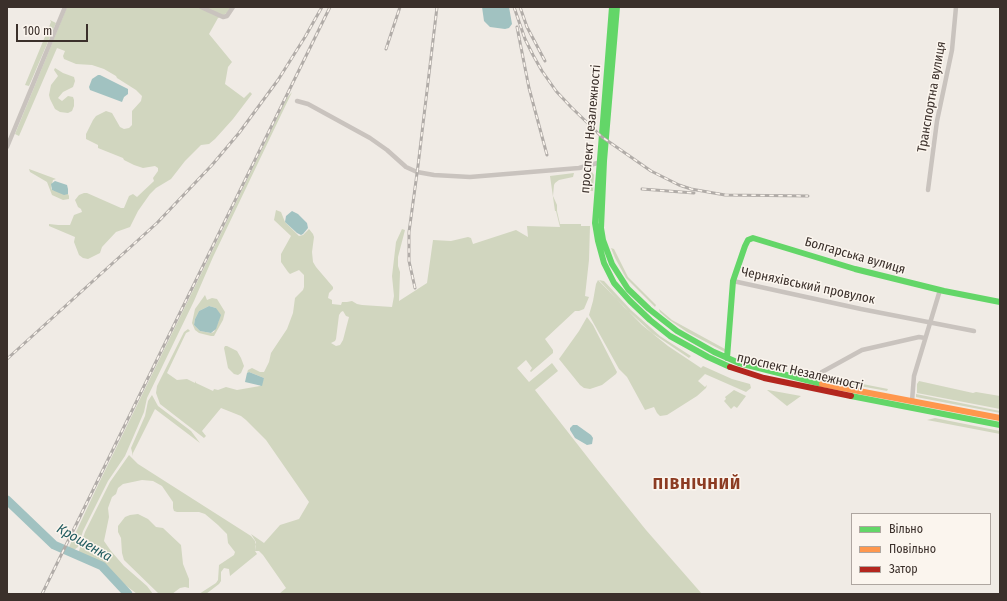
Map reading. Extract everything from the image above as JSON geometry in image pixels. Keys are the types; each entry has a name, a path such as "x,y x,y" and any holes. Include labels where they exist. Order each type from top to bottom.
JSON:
{"main road":[{"name":"проспект Незалежності","path":"612,7 602,162 601,233 617,273 636,297 668,325 701,346 727,358 771,372 818,383 1000,418"},
{"name":"проспект Незалежності","path":"617,7 595,223 604,263 609,275 621,292 650,320 670,336 708,358 735,369 824,391 1000,425"},
{"name":"Болгарська вулиця","path":"733,281 745,246 748,240 753,238 855,269 940,290 1000,302"},
{"name":"Черняхівський провулок","path":"727,358 733,281"}],"street":[{"path":"7,145 64,7"},
{"path":"201,7 224,17 228,16 233,7"},
{"name":"Транспортна вулиця","path":"928,190 937,121 952,50 956,7"},
{"path":"298,101 308,104 370,138 387,150 406,167 417,172 434,175 470,177 579,168 602,162"},
{"name":"Черняхівський провулок","path":"733,281 861,309 930,321 974,331"},
{"path":"912,401 914,376 940,290"},
{"path":"818,383 822,372 862,350 919,337 925,338"}],"green space":[{"path":"67,7 231,7 227,13 218,18 209,34 232,62 228,67 225,84 244,98 250,92 252,94 233,119 215,139 209,144 201,145 185,161 171,179 156,188 150,194 138,211 130,227 116,232 102,247 100,253 88,259 79,255 74,242 75,237 49,226 49,224 70,225 74,215 82,212 75,200 79,195 84,193 124,208 129,196 133,194 137,197 154,181 153,178 158,171 158,168 155,166 143,168 134,165 123,158 98,148 98,145 86,139 86,134 93,120 96,116 106,111 112,113 120,127 124,129 129,128 132,125 132,111 141,101 142,96 136,90 104,69 92,65 76,64 64,59 63,56 65,51 57,48 19,136 15,134"},
{"path":"50,20 56,23 29,86 25,85 51,22"},
{"path":"55,68 74,77 75,81 73,87 63,92 58,98 62,101 68,96 73,97 74,106 72,111 68,113 60,112 55,109 50,99 49,95 51,85 58,76 54,70"},
{"path":"292,92 147,398 144,412 125,456 108,481 83,531 78,547 71,552 69,547 98,485 287,98"},
{"path":"29,169 56,179 53,180 52,190 68,194 69,199 63,200 52,195 47,182 30,172"},
{"path":"592,172 594,175 593,191 582,191 584,177"},
{"path":"574,173 573,177 559,180 555,183 553,196 557,205 560,224 581,224 581,226 590,226 589,260 585,296 589,297 584,309 575,311 545,339 553,350 553,353 531,372 530,371 532,368 526,360 517,368 529,382 552,363 558,371 535,390 646,530 702,594 279,594 286,588 263,555 259,551 255,551 256,542 251,534 264,543 280,525 299,519 309,502 266,440 241,416 221,408 202,431 206,436 204,438 160,404 156,393 157,386 184,332 188,329 190,331 186,333 167,373 177,380 187,379 195,383 196,381 196,383 213,391 214,389 218,390 226,387 237,390 260,386 264,378 249,372 247,373 248,370 252,368 260,372 264,372 269,362 271,353 287,329 293,313 295,298 304,287 304,275 299,270 290,274 281,262 281,254 291,236 274,220 276,210 281,212 285,222 299,236 303,235 309,229 313,234 313,262 333,287 328,298 332,300 332,304 341,305 342,302 352,301 362,305 392,307 394,296 392,276 396,242 402,229 405,230 398,257 400,272 399,301 427,283 433,240 451,241 468,237 471,238 473,244 516,230 528,237 527,226 560,227 555,211 550,176","holes":["343,311 346,316 349,317 343,340 340,345 336,346 331,343 336,339 339,315"]},
{"path":"611,248 614,249 628,277 656,305 655,307 626,278"},
{"path":"598,280 642,325 668,346 701,368 703,366 732,379 750,384 751,388 746,392 705,374 698,381 705,387 707,385 706,388 697,396 667,415 660,416 654,407 645,410 627,377 619,369 589,315"},
{"path":"599,280 604,281 631,310 660,336 691,356 689,358 652,333 624,307"},
{"path":"205,295 207,300 212,298 217,299 225,312 223,320 214,336 199,333 195,330 192,323 195,309","holes":["209,306 216,308 219,320 214,332 211,333 200,331 194,325 199,311"]},
{"path":"659,309 672,320 725,349 725,352 687,332 668,319 660,312"},
{"path":"587,317 593,325 617,372 602,385 590,389 584,388 580,385 559,359"},
{"path":"225,346 237,351 241,358 244,366 241,373 238,375 234,374 228,368 224,348"},
{"path":"822,376 888,389 887,391 821,379"},
{"path":"919,381 973,393 976,392 1000,396 1000,409 917,393 917,384"},
{"path":"734,390 746,396 737,408 734,406 731,409 724,401 726,399 725,397"},
{"path":"768,390 801,396 787,406"},
{"path":"916,394 1000,411 1000,413 916,397"},
{"path":"152,395 158,406 191,431 200,443 155,409 133,453 133,456 131,448 145,416 148,401"},
{"path":"935,418 1000,431 1000,434 927,420"},
{"path":"129,455 138,464 251,536 255,541 255,551 257,554 230,576 229,569 224,568 221,572 221,581 219,584 206,594 199,594 216,583 218,580 219,565 234,555 235,552 228,543 227,534 205,514 199,512 174,511 173,502 162,486 153,481 142,480 123,484 118,488 116,494 112,497 108,508 109,517 104,541 124,566 147,586 153,594 137,594 99,565 83,559 78,554 85,532 110,482"},
{"path":"138,514 148,519 156,527 163,528 181,545 183,564 189,579 189,588 180,588 172,594 159,594 124,560 118,526 125,517"}],"water":[{"path":"482,7 509,7 512,24 509,28 505,29 490,27 484,21"},
{"path":"98,75 128,89 128,94 124,97 122,102 90,90 89,87 92,79"},
{"path":"55,181 67,185 68,194 64,195 52,190 51,184"},
{"path":"292,211 298,214 307,223 308,228 301,235 285,222 286,216"},
{"path":"209,306 216,308 221,315 216,329 211,333 200,331 194,325 199,311"},
{"path":"249,372 264,378 262,386 245,382 247,373"},
{"path":"573,425 577,425 591,435 593,438 592,444 587,445 575,438 570,430"}],"waterway":[{"name":"Крошенка","path":"7,500 54,545 102,566 128,594"}],"railway":[{"path":"7,359 157,223 212,165 239,133 278,80 322,7"},
{"path":"42,594 330,7"},
{"path":"386,49 400,7"},
{"path":"415,288 409,261 409,232 437,7"},
{"path":"514,7 525,39 542,71 556,91 602,137 651,171 679,185 691,189 725,195 808,196"},
{"path":"520,7 527,27 545,61"},
{"path":"517,27 529,88 547,155"},
{"path":"642,189 694,193"}],"traffic: fast":[{"path":"612,7 595,223 604,263 614,283 650,320 670,336 708,357 730,367"},
{"path":"617,7 604,161 601,228 603,240 612,264 628,289 649,309 677,331 714,352 739,363 822,384"},
{"path":"727,358 733,281 745,246 748,240 753,238 855,269 944,291 1000,302"},
{"path":"851,396 1000,425"}],"traffic: slow":[{"path":"822,384 1000,418"}],"traffic: jam":[{"path":"730,367 764,378 851,396"}],"district":[{"name":"ПІВНІЧНИЙ","path":"697,484"}]}
